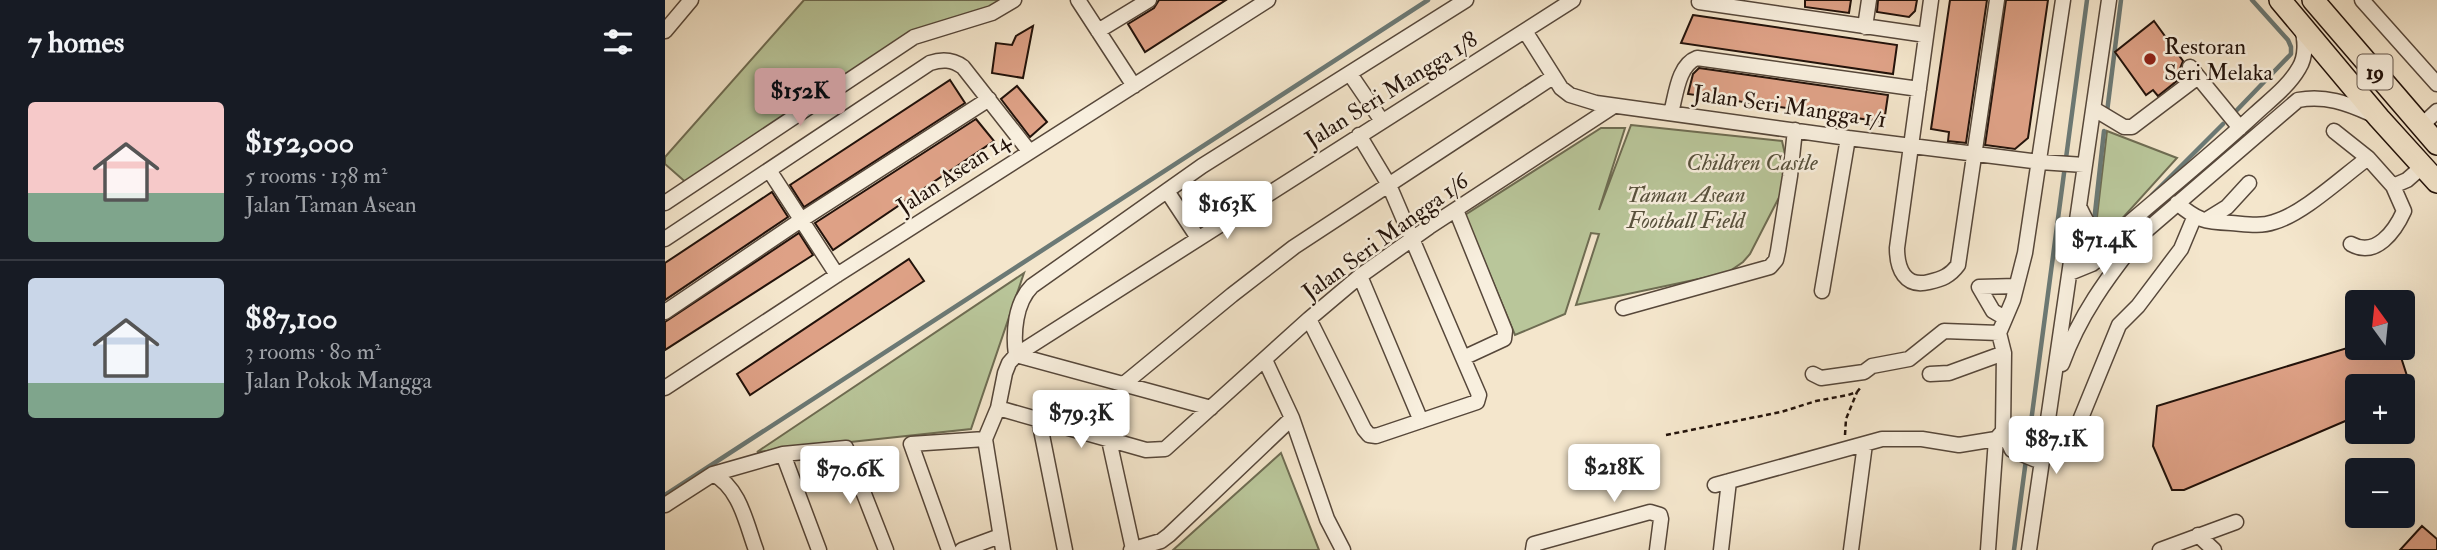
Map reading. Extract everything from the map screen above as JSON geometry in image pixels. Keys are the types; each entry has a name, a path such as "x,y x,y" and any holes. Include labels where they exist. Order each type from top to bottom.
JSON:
{"highway":[{"name":"19","path":"2280,0 2379,118 2437,182"},
{"name":"19","path":"2313,0 2437,144"}],"street":[{"path":"665,31 691,0"},
{"path":"665,203 914,37 992,13 1014,0"},
{"path":"1078,0 1134,86"},
{"path":"1098,32 1149,0"},
{"name":"Jalan Asean 14","path":"665,388 1028,151 1268,0"},
{"path":"962,550 1002,543 985,439 998,408 1005,373 1016,355 1014,332 1028,290 1167,191 1466,0"},
{"path":"1865,27 1869,0"},
{"path":"1931,0 1897,248 1897,262 1901,274 1911,282 1922,284 1952,274 1958,265 1997,0"},
{"path":"1988,550 2004,353 1999,333 2025,253 2063,0"},
{"path":"2051,398 2079,205 2079,165 2094,109 2109,0"},
{"path":"2362,0 2437,84"},
{"name":"Jalan Seri Mangga 1/8","path":"1016,355 1525,31 1565,2"},
{"path":"1699,2 1926,35"},
{"path":"2120,243 2119,234 2129,223 2282,90 2301,66 2304,33 2299,23"},
{"name":"Jalan Seri Mangga 1/1","path":"1525,31 1553,77 1570,95 1596,103 1848,138 2079,165"},
{"path":"1671,113 1684,67 1696,58 1919,89"},
{"path":"665,239 930,63 948,60 963,67 1028,151"},
{"path":"2094,109 2125,128 2132,127 2194,73 2240,128"},
{"path":"1350,74 1382,121"},
{"path":"1125,383 1261,272 1553,77"},
{"path":"2029,550 2034,457 2071,339 2089,304 2141,235 2298,100 2321,98 2337,101 2379,118"},
{"path":"665,312 801,220 989,99"},
{"name":"Jalan Seri Mangga 1/6","path":"1109,440 1146,450 1165,449 1360,276 1456,209 1614,106"},
{"path":"2421,126 2437,111"},
{"path":"1623,308 1770,267 1776,260 1778,251 1795,130"},
{"path":"2334,131 2368,158 2393,186 2404,211 2398,225 2378,246 2365,249 2351,244"},
{"path":"1309,319 1369,435 1375,436 1477,402 1479,395 1413,239 1389,186 1359,135"},
{"path":"1822,290 1848,138"},
{"path":"2177,203 2200,219 2262,225 2275,222 2292,215 2368,158"},
{"path":"2393,186 2407,180 2423,166"},
{"path":"769,170 837,275"},
{"path":"1999,435 2012,450 2034,457 2060,448 2074,435 2119,325 2139,306 2200,219 2227,207 2249,183"},
{"path":"1167,191 1198,238"},
{"path":"2079,205 2085,220 2097,234 2113,232 2129,223"},
{"path":"1456,209 1505,331 1504,340 1463,358"},
{"path":"2070,273 2092,264 2120,243 2129,242 2141,235"},
{"path":"1360,276 1422,421"},
{"path":"2005,318 1993,311 1979,287 2016,286"},
{"path":"1813,374 1821,378 1853,374 1864,372 1873,366 1909,359 1944,331 1999,333"},
{"path":"1930,374 1949,373 2004,353"},
{"path":"1016,355 1211,408"},
{"path":"1265,360 1292,418 1327,519 1343,550"},
{"path":"998,408 1109,440 1132,550 1161,541 1169,535 1292,418"},
{"path":"1039,420 1065,550"},
{"path":"1721,550 1722,483 1882,439 1922,439 1959,445 1999,435"},
{"path":"949,550 911,444 985,439"},
{"path":"1851,550 1865,444"},
{"path":"665,505 713,474 783,454 846,448 886,550"},
{"path":"783,454 819,550"},
{"path":"713,474 723,480 738,499 756,550"},
{"path":"1533,550 1534,544 1650,512 1660,515 1661,519 1657,550"},
{"path":"2160,550 2236,522"},
{"path":"2198,535 2214,550"}],"path":[{"path":"1666,435 1781,412 1857,391 1868,383 1873,366"},
{"path":"1839,451 1846,430 1846,419 1857,391"}],"green space":[{"path":"804,0 1014,0 922,34 690,186 665,164 665,157"},
{"path":"1631,125 1782,141 1790,176 1750,254 1727,273 1576,305 1599,234 1591,233 1565,314 1515,335 1465,215 1601,128 1625,128 1599,210"},
{"path":"2107,131 2177,158 2119,222 2103,226 2097,217"},
{"path":"1024,273 971,429 757,452"},
{"path":"1281,453 1319,550 1173,550"}],"building":[{"path":"1159,0 1226,0 1145,52 1128,24 1154,8"},
{"path":"1805,0 1851,0 1849,13 1805,7"},
{"path":"1878,0 1917,0 1915,11 1909,17 1877,12"},
{"path":"1950,0 1987,0 1966,143 1948,141 1949,132 1931,129"},
{"path":"2006,0 2048,0 2028,138 2015,149 1985,145"},
{"path":"1693,15 1897,45 1893,74 1681,43"},
{"name":"Restoran Seri Melaka","path":"2154,21 2183,61 2179,71 2183,76 2158,96 2153,90 2146,95 2115,52"},
{"path":"1033,26 1023,78 992,73 996,43 1012,45 1016,36"},
{"path":"1699,68 1888,95 1884,122 1688,94 1693,74"},
{"path":"950,80 965,103 804,207 790,185"},
{"path":"1017,86 1047,122 1030,137 1001,99"},
{"path":"976,119 994,141 833,250 815,223"},
{"path":"772,192 788,217 665,300 665,263"},
{"path":"799,233 813,255 665,350 665,322"},
{"path":"909,259 924,281 750,395 737,374"},
{"path":"2345,349 2345,360 2402,360 2406,374 2345,374 2345,421 2184,490 2172,490 2153,446 2157,406"},
{"path":"2422,526 2437,539 2437,550 2400,550"}],"waterway":[{"path":"665,495 1428,0"},
{"path":"2014,550 2087,0"},
{"path":"2107,112 2121,0"},
{"path":"2237,110 2291,54 2288,40 2252,0"},
{"path":"2152,195 2223,124"},
{"path":"2094,222 2104,131"}],"place":[{"name":"Restoran Seri Melaka","path":"2150,59"}],"park label":[{"name":"Children Castle","path":"1752,162"},
{"name":"Taman Asean Football Field","path":"1686,207"}]}
